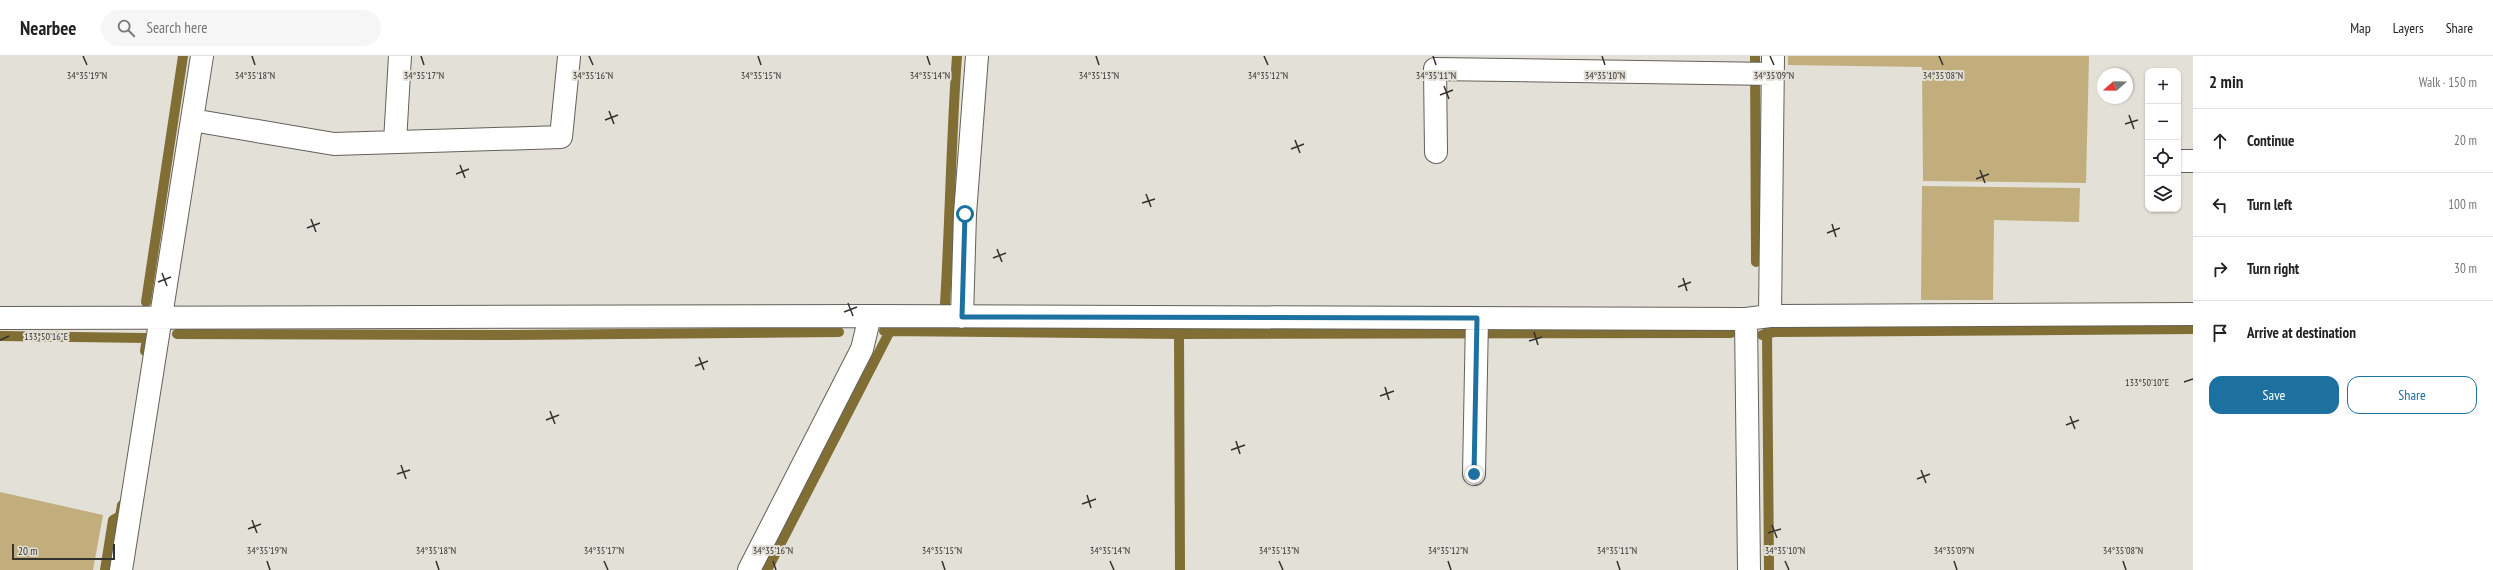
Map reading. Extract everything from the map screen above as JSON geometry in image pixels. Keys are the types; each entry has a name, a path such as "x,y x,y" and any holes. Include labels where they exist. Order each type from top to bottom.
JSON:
{"street":[{"path":"121,570 202,56"},
{"path":"395,142 400,56"},
{"path":"962,317 965,214 977,56"},
{"path":"192,120 334,144 561,137 569,57"},
{"path":"1436,152 1435,69 1773,65 1770,316"},
{"path":"2181,161 2193,161"},
{"path":"0,318 160,320 870,316 1746,319 1770,316 2193,314"},
{"path":"749,570 862,349 870,316"},
{"path":"1474,474 1477,318"},
{"path":"1746,319 1749,570"}],"shaded area":[{"path":"1788,56 2089,56 2086,183 1923,181 1922,67 1788,65"},
{"path":"1922,186 2080,188 2079,222 1994,220 1993,300 1921,300"},
{"path":"0,492 103,515 93,570 0,570"}],"waterway":[{"path":"146,302 183,56"},
{"path":"945,304 957,56"},
{"path":"1755,56 1756,262"},
{"path":"1762,335 1775,332 2193,329"},
{"path":"884,331 1179,334 1731,333"},
{"path":"767,570 890,331"},
{"path":"177,334 496,335 839,332"},
{"path":"1767,332 1769,570"},
{"path":"1179,334 1180,570"},
{"path":"0,336 147,338 145,351"},
{"path":"105,570 113,520 120,516 122,505"}],"route":[{"path":"965,214 962,317 1477,318 1474,474"}]}
